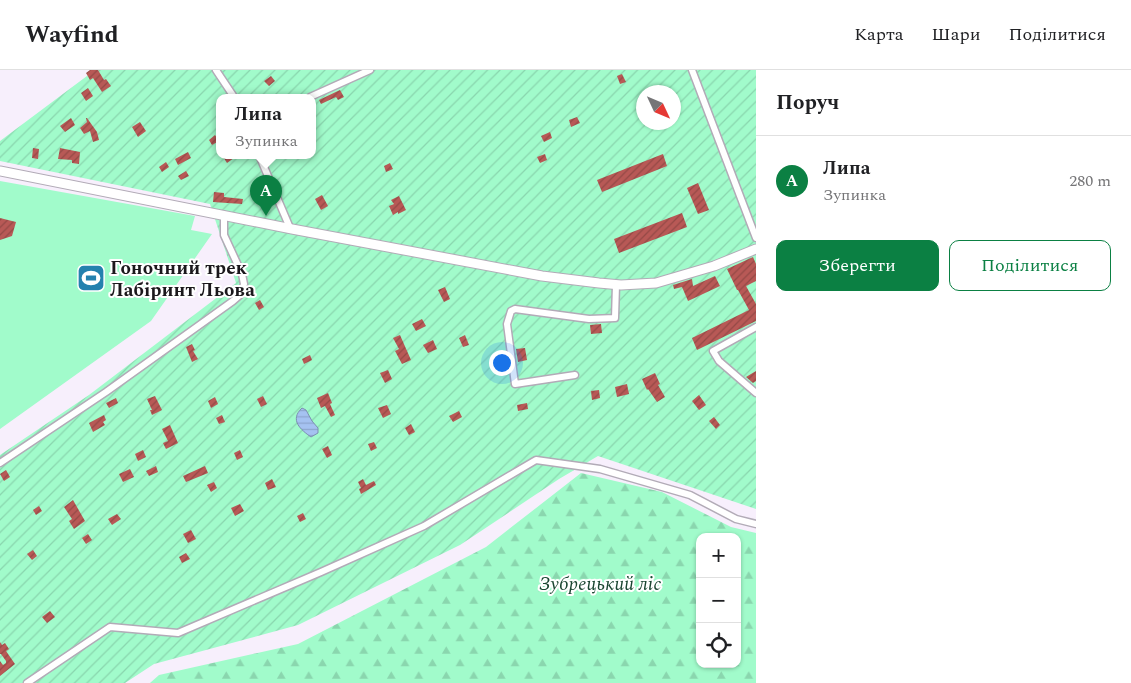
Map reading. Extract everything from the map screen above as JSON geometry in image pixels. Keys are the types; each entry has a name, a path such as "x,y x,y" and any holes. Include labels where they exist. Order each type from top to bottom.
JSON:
{"street":[{"path":"216,70 232,94"},
{"path":"316,94 370,70"},
{"path":"692,70 756,238"},
{"path":"260,159 290,228"},
{"path":"0,171 542,276 616,284 656,283 714,266 756,249"},
{"path":"0,463 106,392 241,294 244,284 242,274 224,235 224,215"},
{"path":"575,375 515,384 507,324 510,311 515,309 589,319 615,318 616,284"},
{"path":"756,327 713,351 720,360 756,393"},
{"path":"27,683 110,627 178,633 424,526 536,460 600,469 681,492 736,519 756,524"}],"green space":[{"path":"95,70 756,70 756,509 598,456 559,479 460,545 298,625 154,664 125,683 0,683 0,455 89,395 236,283 210,204 0,161 0,141"},
{"name":"Гоночний трек Лабіринт Льова","path":"0,181 195,216 191,230 212,234 151,321 0,429"},
{"name":"Зубрецький ліс","path":"581,473 662,492 731,527 756,533 756,683 150,683 159,675 298,644 486,547"}],"water":[{"path":"302,408 306,410 318,428 318,433 311,437 300,428 296,421 298,412"}],"building":[{"path":"90,70 98,70 104,80 106,79 111,86 102,92 93,78 90,80 86,73"},
{"path":"622,74 626,82 620,84 617,76"},
{"path":"271,76 275,81 269,86 264,81"},
{"path":"88,88 93,96 86,101 81,93"},
{"path":"340,90 344,97 338,100 336,97 321,104 319,100"},
{"path":"577,117 580,123 571,127 569,120"},
{"path":"71,118 75,125 65,132 60,126"},
{"path":"86,118 97,132 99,140 93,142 90,131 84,134 80,128 87,122"},
{"path":"140,122 146,131 138,137 132,127"},
{"path":"550,132 552,138 544,142 541,136"},
{"path":"215,135 216,136 216,143 212,145 209,140"},
{"path":"33,148 39,149 38,159 32,158"},
{"path":"60,148 80,152 79,164 72,163 72,160 58,159"},
{"path":"188,152 191,158 178,165 175,159"},
{"path":"545,154 547,160 540,163 537,157"},
{"path":"663,154 667,166 602,192 597,180"},
{"path":"224,159 232,159 227,163"},
{"path":"166,162 169,167 162,172 159,167"},
{"path":"390,163 393,169 386,172 384,166"},
{"path":"186,171 189,176 181,180 178,176"},
{"path":"698,183 709,210 698,214 687,188"},
{"path":"214,192 224,193 224,197 243,199 242,204 213,202"},
{"path":"322,195 328,206 321,210 315,199"},
{"path":"399,196 406,210 393,215 389,206 394,204 391,200"},
{"path":"682,213 687,227 619,253 614,239"},
{"path":"0,218 16,222 12,236 0,240"},
{"path":"753,257 756,264 756,281 746,286 756,304 756,321 697,350 692,338 749,310 727,269"},
{"path":"715,276 720,286 688,301 682,287 674,289 673,285 692,279 693,286"},
{"path":"445,287 450,299 444,302 438,290"},
{"path":"260,300 264,307 259,310 255,303"},
{"path":"422,319 426,326 416,331 412,324"},
{"path":"601,324 602,333 591,334 590,325"},
{"path":"400,335 411,360 402,364 395,351 399,349 393,338"},
{"path":"465,335 469,345 463,347 459,338"},
{"path":"433,340 437,349 428,353 423,345"},
{"path":"192,344 195,350 193,351 198,359 192,362 186,347"},
{"path":"525,348 527,360 518,362 516,349"},
{"path":"310,355 312,360 304,364 302,359"},
{"path":"388,370 392,379 385,383 380,373"},
{"path":"756,371 756,381 753,383 746,377"},
{"path":"655,373 660,384 658,385 665,397 657,402 647,390 642,379"},
{"path":"627,384 629,394 617,397 615,387"},
{"path":"599,390 600,398 592,400 591,391"},
{"path":"328,393 335,415 331,417 325,406 321,408 317,398"},
{"path":"699,395 706,405 699,410 692,401"},
{"path":"155,396 162,410 152,415 147,399"},
{"path":"263,396 267,404 261,407 257,399"},
{"path":"215,397 218,404 211,408 208,401"},
{"path":"116,398 118,403 109,408 106,403"},
{"path":"527,403 528,409 518,411 517,405"},
{"path":"387,405 391,414 383,418 378,408"},
{"path":"459,411 462,417 453,422 449,416"},
{"path":"104,415 106,420 103,422 105,425 93,432 89,423"},
{"path":"222,415 225,422 219,424 216,418"},
{"path":"714,417 720,425 716,429 709,421"},
{"path":"411,424 415,432 409,435 405,428"},
{"path":"170,425 178,443 166,449 163,443 168,441 162,429"},
{"path":"374,442 377,448 371,451 368,444"},
{"path":"328,446 332,455 327,458 322,449"},
{"path":"143,450 146,457 138,461 135,454"},
{"path":"240,450 243,457 237,460 234,453"},
{"path":"156,466 158,472 149,476 146,471"},
{"path":"205,466 208,473 186,482 183,476"},
{"path":"130,469 134,477 123,482 119,474"},
{"path":"6,470 10,477 4,481 0,474"},
{"path":"272,479 276,487 268,490 265,483"},
{"path":"363,479 366,485 374,481 376,485 361,494 358,482"},
{"path":"214,482 217,488 211,492 207,485"},
{"path":"73,500 85,521 74,529 69,521 72,519 64,507"},
{"path":"240,504 244,511 235,516 231,508"},
{"path":"39,506 42,511 36,515 33,510"},
{"path":"303,513 306,519 300,522 297,516"},
{"path":"117,514 121,519 112,525 108,519"},
{"path":"191,530 196,539 188,543 183,534"},
{"path":"88,534 92,540 86,544 82,538"},
{"path":"33,550 37,556 32,560 27,554"},
{"path":"186,553 190,559 182,563 179,557"},
{"path":"50,611 55,617 47,623 42,617"},
{"path":"0,642 2,645 5,643 9,649 6,651 15,664 0,676 0,661 3,665 6,661 0,654"}],"place":[{"name":"Липа","path":"266,216"},
{"name":"Гоночний трек Лабіринт Льова","path":"91,278"}]}
